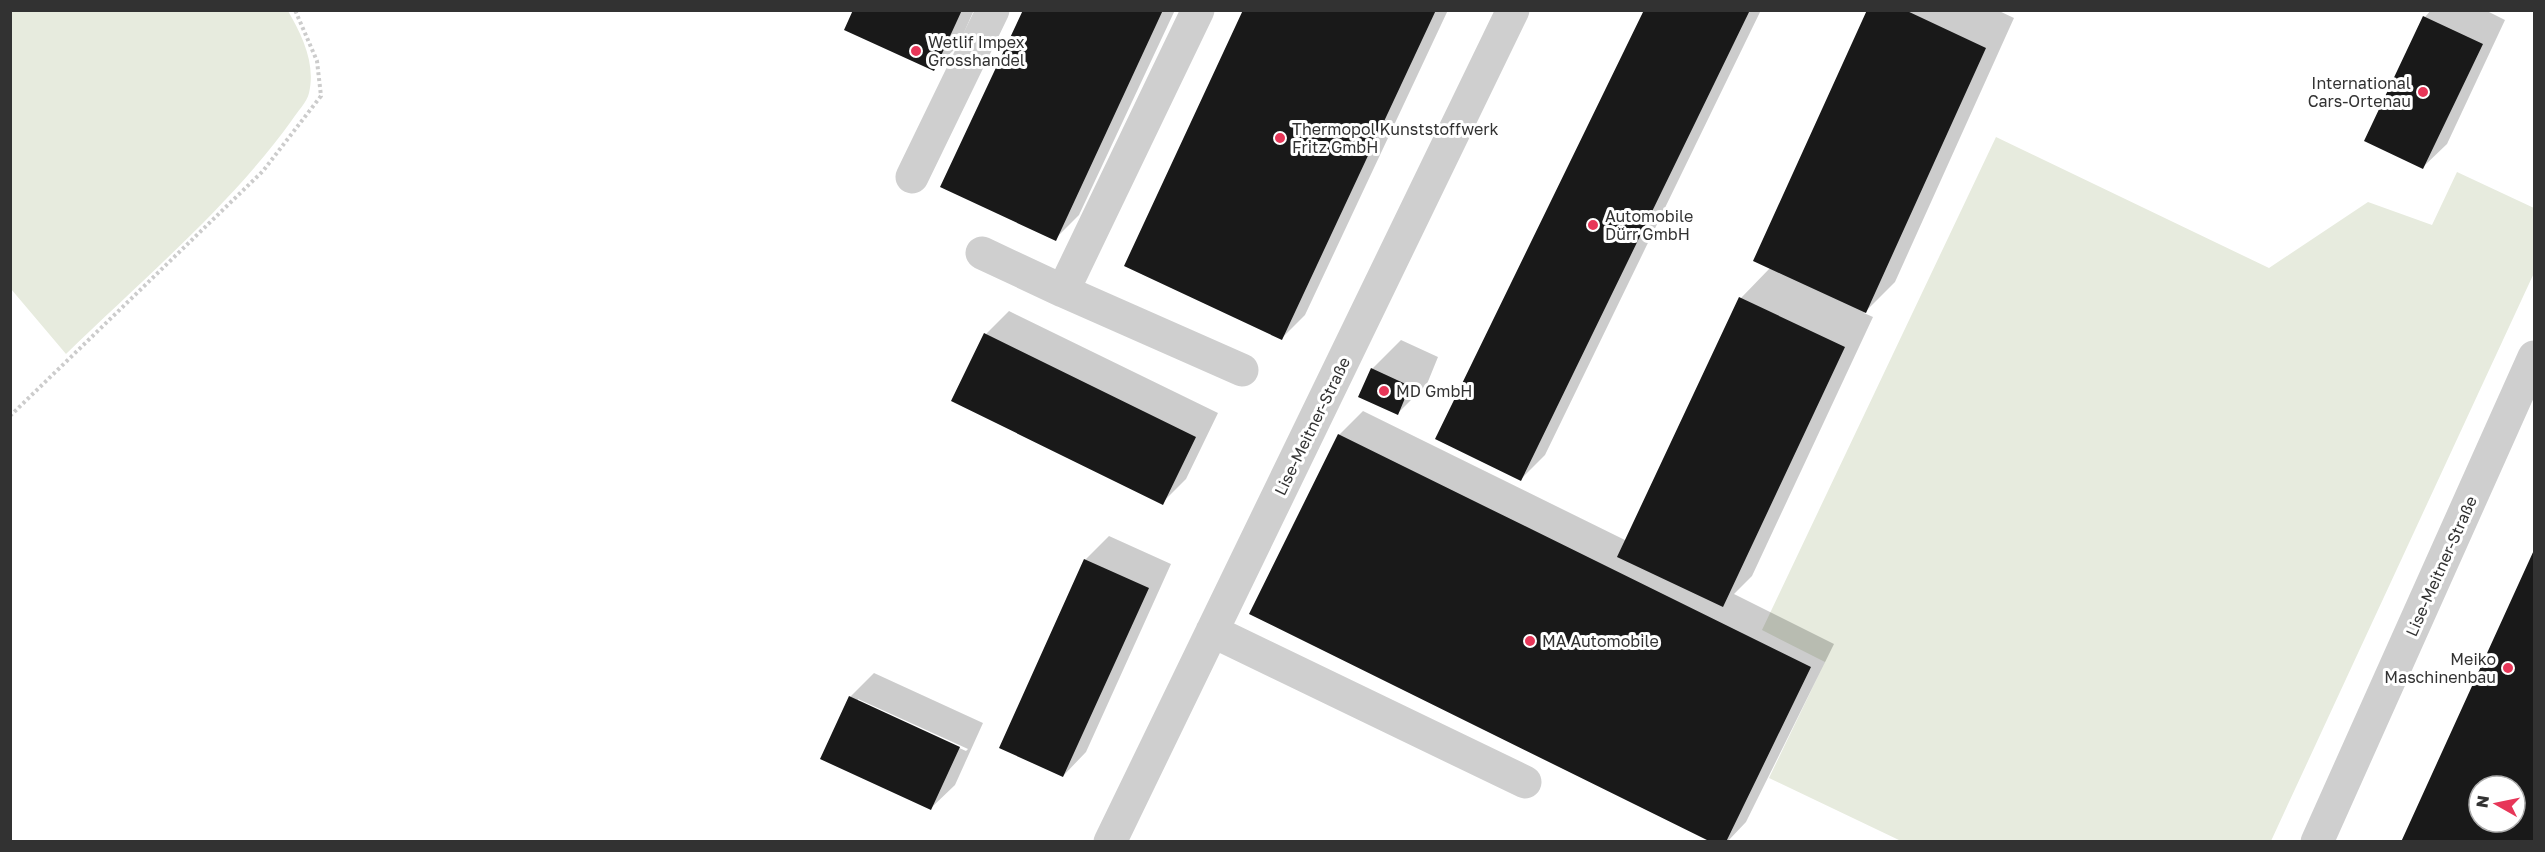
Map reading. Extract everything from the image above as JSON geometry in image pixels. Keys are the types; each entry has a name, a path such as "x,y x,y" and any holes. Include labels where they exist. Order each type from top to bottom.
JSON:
{"street":[{"path":"912,177 993,10"},
{"path":"1063,291 1198,10"},
{"name":"Lise-Meitner-Straße","path":"1110,842 1513,10"},
{"path":"982,253 1242,370"},
{"name":"Lise-Meitner-Straße","path":"2317,842 2535,357"},
{"path":"1212,631 1525,782"}],"path":[{"path":"10,416 263,171 321,96 317,61 295,10"}],"shaded area":[{"path":"10,11 288,11 303,40 311,71 308,96 302,107 242,182 184,242 66,354 11,289"},
{"path":"1996,137 2269,268 2368,202 2432,225 2457,172 2534,208 2534,273 2271,841 1901,841 1769,778 1825,662 1762,630"}],"building":[{"name":"Wetlif Impex Grosshandel","path":"853,10 962,10 934,71 844,30"},
{"path":"1023,10 1163,10 1056,241 940,187"},
{"name":"Thermopol Kunststoffwerk Fritz GmbH","path":"1243,10 1436,10 1282,340 1124,266"},
{"name":"Automobile Dürr GmbH","path":"1644,10 1750,10 1521,481 1435,439"},
{"path":"1867,10 1905,10 1986,48 1866,313 1753,261"},
{"name":"International Cars-Ortenau","path":"2423,16 2483,44 2423,169 2364,141"},
{"path":"1739,297 1845,347 1723,607 1617,557"},
{"path":"984,333 1196,437 1163,505 951,401"},
{"name":"MD GmbH","path":"1371,368 1410,386 1398,415 1358,397"},
{"name":"MA Automobile","path":"1338,434 1811,667 1726,842 1711,842 1249,614"},
{"name":"Meiko Maschinenbau","path":"2534,550 2534,842 2401,842"},
{"path":"1084,559 1149,588 1063,777 999,748"},
{"path":"849,696 960,747 931,810 820,759"}],"place":[{"name":"Wetlif Impex Grosshandel","path":"916,51"},
{"name":"International Cars-Ortenau","path":"2423,92"},
{"name":"Thermopol Kunststoffwerk Fritz GmbH","path":"1280,138"},
{"name":"Automobile Dürr GmbH","path":"1593,225"},
{"name":"MD GmbH","path":"1384,391"},
{"name":"MA Automobile","path":"1530,641"},
{"name":"Meiko Maschinenbau","path":"2508,668"}]}
